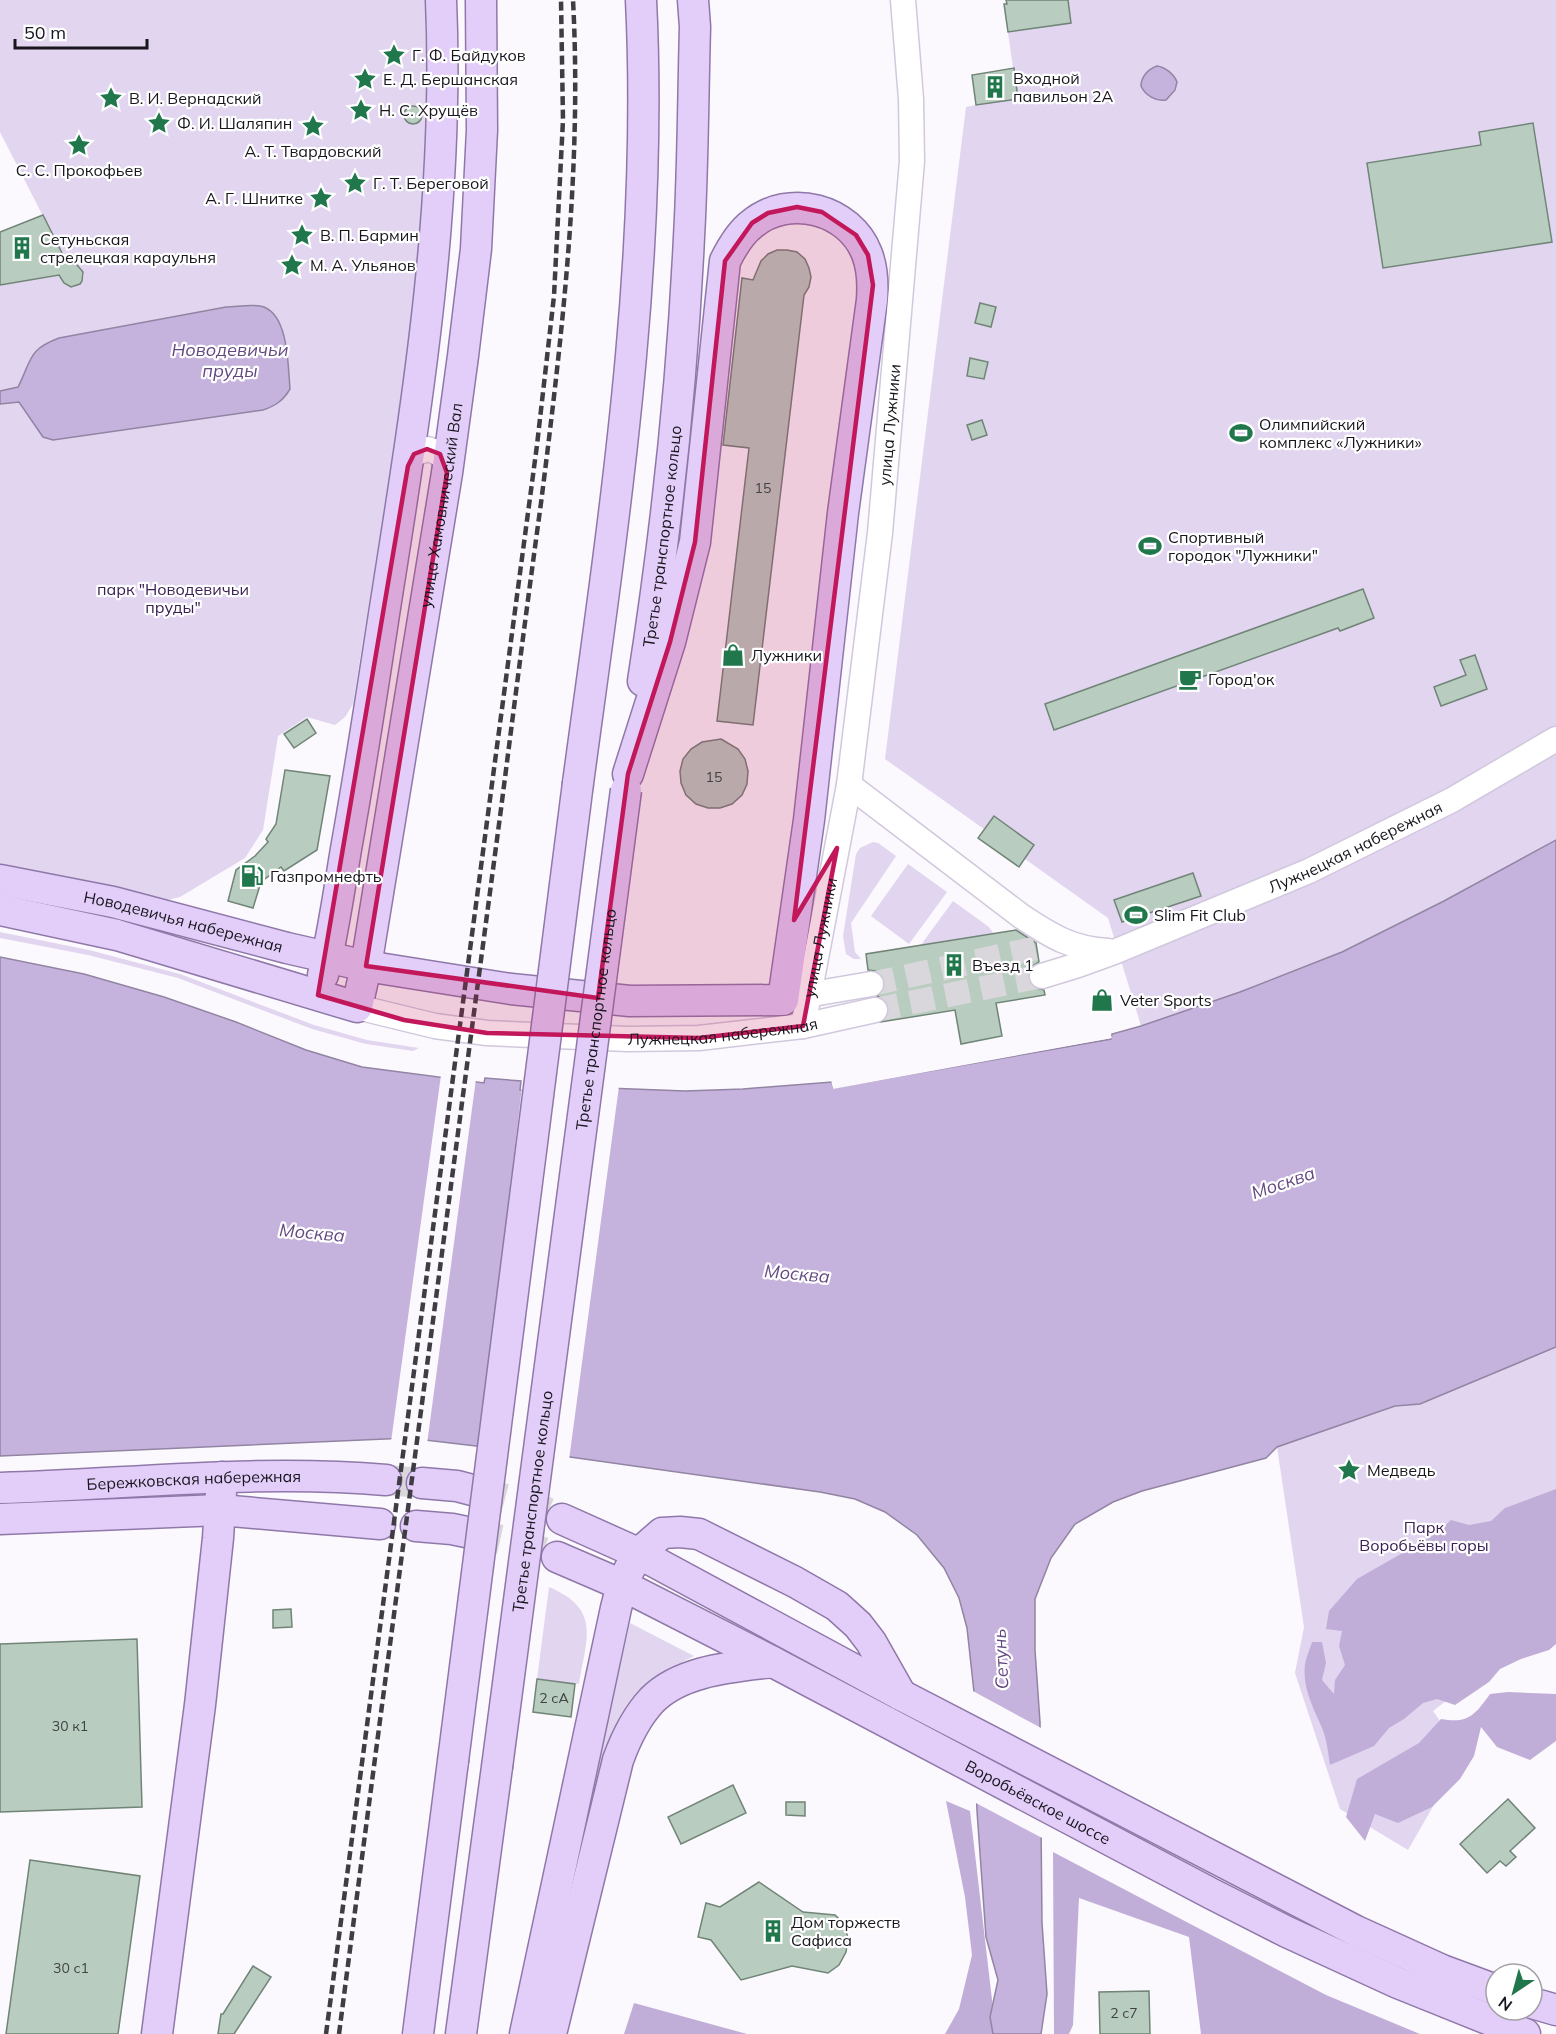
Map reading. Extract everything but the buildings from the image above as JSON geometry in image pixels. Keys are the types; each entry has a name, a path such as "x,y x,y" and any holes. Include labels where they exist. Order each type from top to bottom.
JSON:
{"main road":[{"path":"318,995 328,957 366,732 408,466 425,337 436,229 442,114 441,0"},
{"name":"улица Хамовнический Вал","path":"357,1007 366,966 447,473 476,249 482,130 481,0"},
{"path":"418,2034 578,783 620,475 640,235 643,142 641,14 635,0"},
{"name":"Третье транспортное кольцо","path":"462,2034 628,774 657,590 671,480 689,238 695,27 693,0"},
{"path":"628,774 670,642 695,542 725,261 737,240 752,223 768,213 782,209 810,208 836,218 856,235 868,255 872,300 843,513 808,820 793,926 794,1012"},
{"name":"Новодевичья набережная","path":"0,880 113,902 366,966"},
{"name":"Новодевичья набережная","path":"0,910 117,935 357,1007"},
{"name":"Лужнецкая набережная","path":"366,966 511,989 612,1000 794,1012"},
{"path":"157,2034 200,1705 222,1477"},
{"name":"Бережковская набережная","path":"0,1488 222,1477 352,1477 386,1480"},
{"path":"422,1483 466,1489"},
{"name":"Бережковская набережная","path":"0,1519 220,1510 380,1524"},
{"name":"Воробьёвское шоссе","path":"562,1519 640,1554 901,1695 1356,1931 1442,1970 1484,1985"},
{"path":"416,1526 461,1531"},
{"path":"525,2034 622,1585 640,1554 662,1533 699,1534 795,1582 837,1606 858,1625 871,1642 901,1695"},
{"name":"Воробьёвское шоссе","path":"557,1557 622,1585 773,1662 1287,1932 1398,1983 1526,2034"},
{"path":"551,2034 618,1760 628,1734 653,1699 675,1684 702,1673 773,1662"}],"street":[{"name":"улица Лужники","path":"794,1012 837,848 849,785 880,533 911,175 911,99 903,0"},
{"path":"408,466 414,454 427,449 440,454 447,466 447,473"},
{"name":"Лужнецкая набережная","path":"1042,976 1078,966 1114,952 1253,896 1328,862 1452,800 1556,739"},
{"path":"849,785 1021,916 1064,942"},
{"name":"улица Лужники","path":"793,926 837,848"},
{"name":"Лужнецкая набережная","path":"1037,948 1064,942 1086,949 1114,952"},
{"name":"Лужнецкая набережная","path":"357,1007 435,1026 513,1035 575,1038 699,1038 794,1012 871,984"},
{"name":"Лужнецкая набережная","path":"794,1012 875,1010"}],"highlighted area":[{"path":"797,207 822,212 856,235 868,255 873,285 794,920 837,848 803,1026 699,1038 487,1033 404,1020 318,995 408,466 414,454 427,449 440,454 447,473 366,966 598,998 628,774 670,642 695,542 725,261 752,223 768,213"}],"green space":[{"name":"парк \"Новодевичьи пруды\"","path":"0,0 425,0 427,80 425,160 416,275 392,459 353,704 345,717 335,725 307,717 278,736 263,830 245,858 180,897 159,902 0,864 0,404 19,402 43,436 290,389 282,327 275,316 226,307 59,338 35,352 18,387 0,391 0,285 61,275 64,283 71,287 80,284 84,275 77,265 68,265 0,132","holes":["410,106 417,107 421,112 421,118 416,123 411,123 405,118 405,111"]},
{"name":"Олимпийский комплекс «Лужники»","path":"1006,0 1556,0 1556,840 1424,912 1342,952 1268,982 1141,1026 1108,918 1025,859 1019,867 978,838 984,829 885,759 966,107 976,105 972,75 1013,68 1004,4 1007,4"},
{"path":"873,842 896,856 851,923 855,952 861,959 854,959 846,954 843,936 856,854 860,848"},
{"path":"908,864 947,892 909,944 871,916"},
{"path":"953,901 989,927 994,934 918,949"},
{"path":"0,932 89,950 180,974 314,1025 367,1040 419,1048 413,1051 366,1044 312,1029 178,978 88,955 0,938"},
{"name":"Парк Воробьёвы горы","path":"1556,1347 1556,1616 1433,1711 1463,1754 1408,1850 1340,1809 1295,1673 1304,1627 1277,1447 1395,1406 1421,1404"},
{"path":"549,1587 577,1605 583,1615 587,1639 579,1684 537,1679"},
{"path":"630,1623 694,1656 667,1670 642,1687 621,1714 607,1745 588,1810"}],"shaded area":[{"path":"1556,1489 1556,1644 1549,1650 1500,1669 1489,1682 1455,1705 1437,1699 1423,1703 1389,1728 1374,1746 1330,1765 1325,1737 1305,1682 1306,1662 1312,1642 1322,1642 1326,1663 1322,1680 1334,1694 1335,1680 1345,1665 1339,1646 1342,1631 1326,1629 1329,1611 1357,1579 1434,1535 1451,1520 1469,1525 1491,1521 1505,1508"},
{"path":"1508,1692 1556,1694 1556,1741 1530,1760 1497,1747 1481,1727 1474,1756 1460,1779 1432,1807 1398,1823 1375,1814 1365,1841 1346,1817 1357,1779 1419,1743 1441,1719 1464,1719 1475,1712 1490,1694"},
{"path":"946,1801 970,1811 996,2034 945,2034 959,2009 972,1955 965,1897"},
{"path":"1053,1852 1326,1995 1420,2034 1201,2034 1189,1937 1079,1898 1073,2025 1069,2034 1054,2034"},
{"path":"634,2003 747,2034 624,2034"}],"water":[{"path":"1157,66 1169,71 1177,82 1175,90 1166,100 1151,97 1141,86 1146,74"},
{"name":"Новодевичьи пруды","path":"250,305 264,307 272,312 283,332 290,389 282,400 271,407 53,440 43,437 19,402 0,404 0,391 18,387 32,357 49,342 59,338 226,307"},
{"path":"1556,840 1556,1347 1420,1404 1395,1406 1277,1447 1266,1458 1142,1491 1113,1502 1075,1524 1051,1558 1035,1599 1035,1650 1040,1722 1042,1923 1047,1994 1041,2034 993,2034 990,2017 998,1980 986,1937 977,1811 974,1692 967,1628 959,1598 944,1568 917,1535 885,1512 855,1499 820,1492 570,1457 408,1438 0,1456 0,957 84,974 164,997 306,1050 362,1067 484,1083 485,1078 521,1081 520,1090 606,1097 607,1088 685,1091 832,1082 833,1088 1111,1039 1112,1034 1240,992 1342,952 1444,901"}],"pier":[{"path":"1110,1032 1112,1038 833,1089 831,1080 835,1085 1109,1036"},
{"path":"441,1075 476,1079 427,1444 391,1442"},
{"path":"523,1078 523,1087 603,1094 605,1085 619,1086 569,1460 480,1450"},
{"path":"971,1690 1043,1729 1046,1840 974,1802"}],"tunnel":[{"path":"871,984 1037,948"},
{"path":"875,1010 1042,976"},
{"path":"386,1480 422,1483"},
{"path":"476,1491 533,1506 562,1519"},
{"path":"471,1533 524,1545 549,1554"}],"railway":[{"path":"326,2034 537,445 554,296 563,120 561,0"},
{"path":"339,2034 556,378 568,252 575,126 573,0"}],"place":[{"name":"Г. Ф. Байдуков","path":"394,55"},
{"name":"Е. Д. Бершанская","path":"365,79"},
{"name":"Входной павильон 2A","path":"995,87"},
{"name":"В. И. Вернадский","path":"111,98"},
{"name":"Н. С. Хрущёв","path":"361,110"},
{"name":"Ф. И. Шаляпин","path":"159,123"},
{"name":"А. Т. Твардовский","path":"313,126"},
{"name":"С. С. Прокофьев","path":"79,145"},
{"name":"Г. Т. Береговой","path":"355,183"},
{"name":"А. Г. Шнитке","path":"321,198"},
{"name":"В. П. Бармин","path":"302,235"},
{"name":"Сетуньская стрелецкая караульня","path":"22,248"},
{"name":"М. А. Ульянов","path":"292,265"},
{"name":"Олимпийский комплекс «Лужники»","path":"1241,433"},
{"name":"Спортивный городок \"Лужники\"","path":"1150,546"},
{"name":"Лужники","path":"733,655"},
{"name":"Город'ок","path":"1190,679"},
{"name":"Газпромнефть","path":"252,876"},
{"name":"Slim Fit Club","path":"1136,915"},
{"name":"Въезд 1","path":"954,965"},
{"name":"Veter Sports","path":"1102,1000"},
{"name":"Медведь","path":"1349,1470"},
{"name":"Дом торжеств Сафиса","path":"773,1931"}],"water label":[{"name":"Москва","path":"1283,1183"},
{"name":"Москва","path":"312,1233"},
{"name":"Москва","path":"797,1274"},
{"name":"Сетунь","path":"1001,1659"}]}
